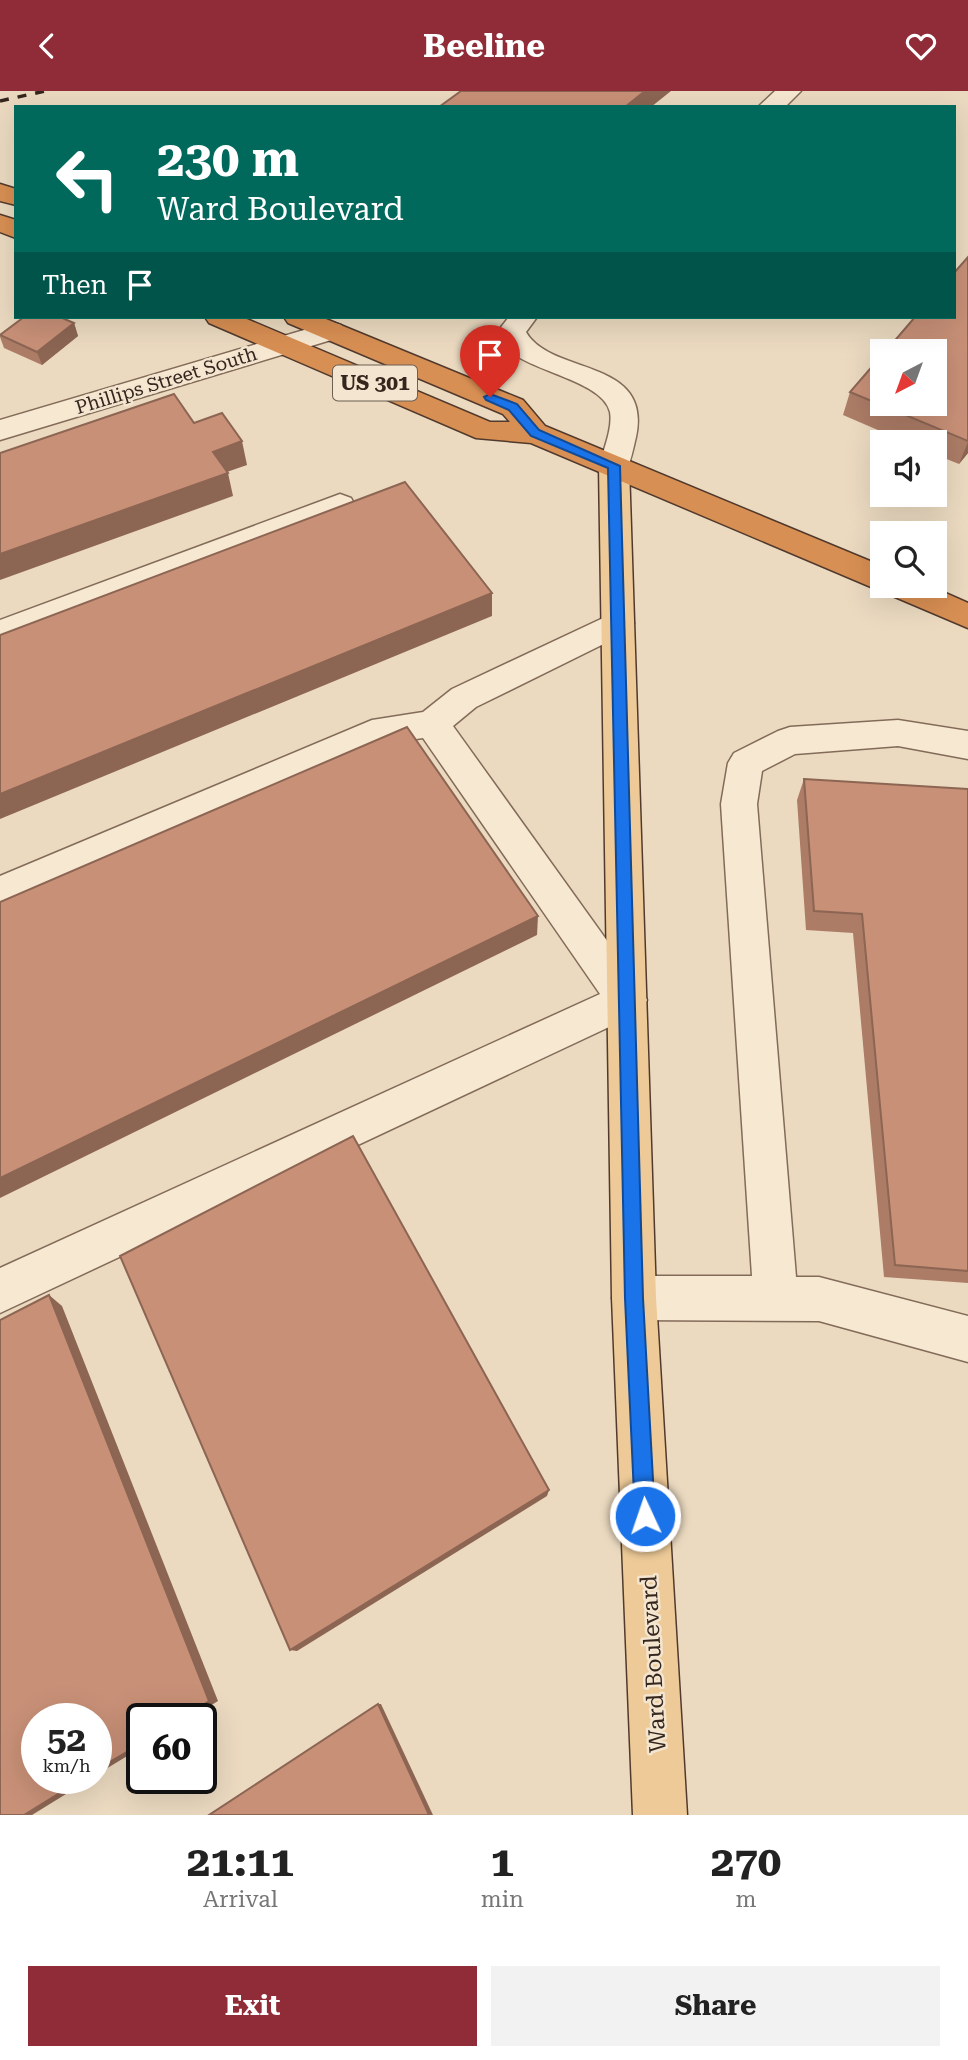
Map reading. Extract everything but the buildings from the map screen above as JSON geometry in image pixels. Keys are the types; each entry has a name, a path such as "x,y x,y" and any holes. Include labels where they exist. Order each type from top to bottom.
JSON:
{"highway":[{"name":"US 301","path":"224,319 486,431 535,433"},
{"name":"US 301","path":"303,319 513,407 535,433"},
{"path":"535,433 870,574"},
{"path":"926,598 968,616"}],"main road":[{"name":"Ward Boulevard","path":"614,466 634,1298 660,1815"}],"street":[{"path":"773,105 789,91"},
{"path":"522,319 512,331 518,345 592,379 619,401 624,412 614,466"},
{"name":"Phillips Street South","path":"0,430 331,331"},
{"path":"0,632 340,505"},
{"path":"0,893 384,730 432,723 464,698 618,623"},
{"path":"0,1291 627,1000 432,723"},
{"path":"776,1299 739,804 746,763 790,741 898,733 968,745"},
{"path":"634,1298 819,1299 968,1339"}],"railway":[{"path":"0,101 45,91"}],"route":[{"path":"490,397 513,407 535,433 614,466 634,1298 645,1516"}]}
